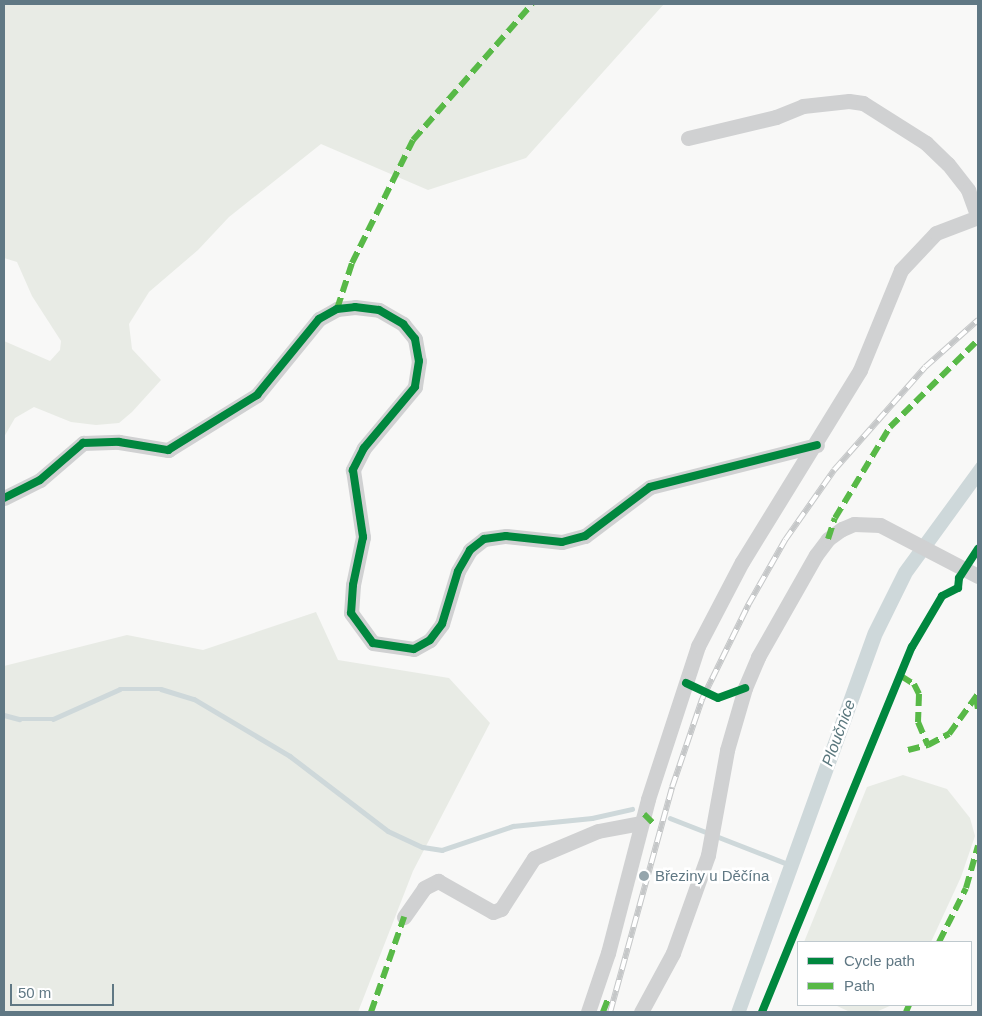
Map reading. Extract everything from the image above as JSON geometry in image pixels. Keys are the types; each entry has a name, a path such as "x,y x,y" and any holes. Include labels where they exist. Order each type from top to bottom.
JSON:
{"street":[{"path":"588,1012 608,953 641,823 698,646 742,562 817,445 860,370 901,270 936,233 978,217 968,190 948,164 926,143 864,103 849,100 803,106 776,117 688,138"},
{"path":"4,498 40,480 83,443 119,442 168,450 256,395 319,320 337,309 355,307 379,310 403,324 415,339 419,361 415,387 364,448 354,470 363,538 353,584 351,613 373,643 390,648 414,649 430,640 442,624 458,571 470,550 484,539 506,536 562,542 586,536 650,487 817,445"},
{"path":"641,1012 673,953 711,842 727,750 745,688 758,658 816,555 828,539 854,524 880,525 894,530 978,576"},
{"path":"404,917 424,888 438,881 493,912 501,909 534,858 598,831 641,823"}],"shaded area":[{"path":"4,4 664,4 526,158 428,190 321,144 229,217 198,250 149,292 129,324 132,349 161,380 132,412 119,423 96,425 71,422 34,407 15,418 4,437 4,341 50,361 60,350 61,341 32,296 17,262 4,258"},
{"path":"316,612 338,660 449,678 490,723 413,871 358,1012 4,1012 4,666 127,635 203,650"},
{"path":"903,775 947,789 970,818 975,836 961,877 931,941 804,941 867,787"},
{"path":"837,1006 890,1006 876,1012 850,1012"}],"water":[{"name":"Ploučnice","path":"978,461 978,485 912,576 882,637 746,1012 731,1012 868,631 899,569"}],"waterway":[{"path":"4,715 19,719 53,719 120,689 161,689 194,699 290,756 388,831 423,847 442,850 513,826 592,818 632,809"},
{"path":"670,818 788,864"}],"railway":[{"path":"610,1012 672,787 702,699 748,605 785,540 834,470 925,367 978,320"}],"marked path":[{"path":"337,309 352,263 413,140 532,4"},
{"path":"828,539 835,518 890,427 978,340"},
{"path":"901,676 914,684 919,694 918,722 928,745"},
{"path":"908,750 928,745 949,734 978,694"},
{"path":"976,697 978,709"},
{"path":"644,814 655,825"},
{"path":"940,941 966,888 978,846"},
{"path":"371,1012 404,917"},
{"path":"603,1012 608,999"},
{"path":"906,1012 909,1006"}],"cycle path":[{"path":"4,498 40,480 83,443 119,442 168,450 257,395 319,319 337,309 355,307 379,310 403,324 415,339 419,361 415,387 364,448 353,470 363,537 353,585 351,613 373,643 414,649 430,640 442,624 458,571 470,550 484,539 506,536 562,542 585,536 650,487 817,445"},
{"path":"762,1012 912,647 942,596 958,588 959,578 978,549"},
{"path":"686,683 718,698 745,688"}],"place":[{"name":"Březiny u Děčína","path":"644,876"}]}
